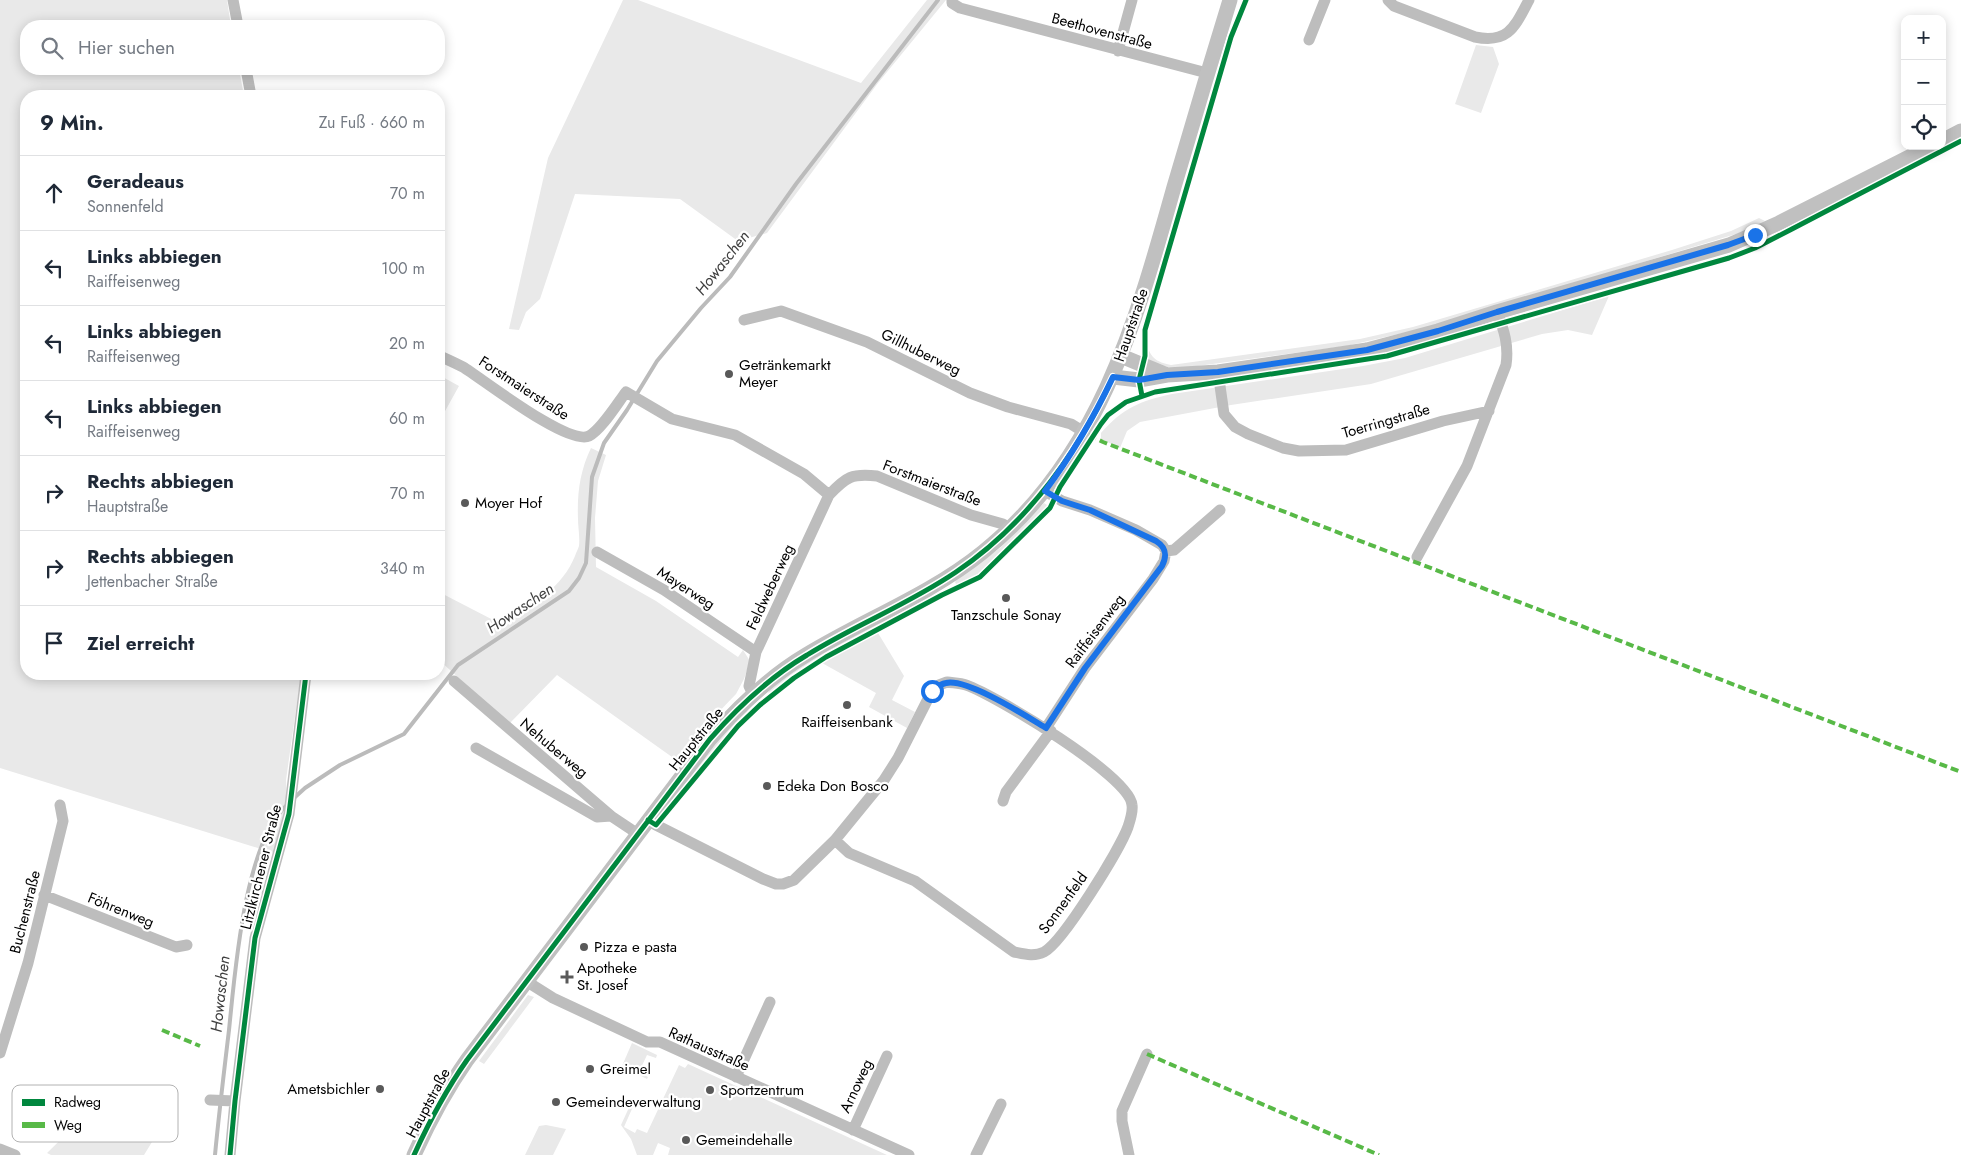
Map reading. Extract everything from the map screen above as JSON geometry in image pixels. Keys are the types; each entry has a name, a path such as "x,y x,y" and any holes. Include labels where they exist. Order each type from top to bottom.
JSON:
{"main road":[{"name":"Hauptstraße","path":"414,1155 454,1078 710,739 753,694 804,656 954,574 983,552 1009,529 1045,491 1065,464 1099,406 1121,356 1148,279 1230,0"},
{"path":"1946,138 1961,131"},
{"path":"1113,377 1139,380 1167,375 1218,372 1367,350 1438,331 1737,242 1771,227 1923,150"},
{"path":"1121,356 1167,375"}],"street":[{"path":"233,0 237,20"},
{"path":"1118,51 1132,0"},
{"path":"1309,40 1325,0"},
{"path":"1388,0 1394,6 1475,37 1488,40 1498,39 1507,34 1515,26 1529,0"},
{"name":"Beethovenstraße","path":"956,4 1118,51 1207,73"},
{"path":"247,75 250,90"},
{"name":"Gillhuberweg","path":"744,320 781,311 867,342 970,393 1071,424 1084,432"},
{"path":"1416,556 1466,466 1506,365 1508,351 1497,312"},
{"name":"Forstmaierstraße","path":"445,359 462,366 532,414 577,437 588,436 596,430 626,392 672,419 735,436 804,474 829,495 851,476 862,474 877,476 971,515 1003,524 1009,529"},
{"name":"Toerringstraße","path":"1218,372 1224,414 1236,428 1283,448 1299,451 1346,450 1443,420 1489,410"},
{"path":"1045,491 1062,501 1090,510 1136,530 1162,545 1166,551 1174,550 1220,510"},
{"name":"Feldweberweg","path":"753,694 749,686 756,652 829,495"},
{"name":"Raiffeisenweg","path":"1048,730 1085,668 1158,572 1164,561 1166,551"},
{"name":"Mayerweg","path":"597,552 664,590 756,652"},
{"name":"Litzlkirchener Straße","path":"230,1155 231,1101 255,938 289,814 305,680"},
{"name":"Nehuberweg","path":"454,681 611,816 638,834"},
{"name":"Sonnenfeld","path":"648,820 776,884 794,880 835,840 884,780 898,758 932,691 939,685 947,682 964,684 1048,730 1117,782 1131,797 1133,806 1128,827 1088,897 1058,938 1044,952 1031,955 1014,952 915,881 849,853 835,840"},
{"path":"1003,801 1006,792 1048,730"},
{"path":"476,748 597,817 611,816"},
{"name":"Buchenstraße","path":"0,1053 28,963 63,821 60,805"},
{"name":"Föhrenweg","path":"44,895 176,947 187,944"},
{"name":"Rathausstraße","path":"526,981 553,998 647,1042 660,1042 909,1155"},
{"path":"736,1076 770,1002"},
{"path":"1129,1155 1122,1121 1122,1111 1147,1054"},
{"name":"Arnoweg","path":"853,1130 887,1056"},
{"path":"210,1100 231,1101"},
{"path":"976,1155 1001,1104"},
{"path":"0,1149 15,1155"}],"shaded area":[{"path":"0,0 227,0 230,20 20,20 20,75 240,75 243,90 20,90 20,680 300,680 286,780 285,808 274,853 0,768"},
{"path":"623,0 638,0 861,83 927,0 946,0 878,83 767,233 738,241 680,199 575,194 540,299 526,312 519,330 509,329 548,158"},
{"path":"1476,45 1493,47 1499,64 1481,113 1455,104"},
{"path":"1759,218 1765,221 1736,234 1425,328 1346,346 1175,369 1148,362 1148,349 1157,360 1171,365 1360,339 1413,327 1672,250 1731,231"},
{"path":"1609,296 1592,335 1568,330 1542,334 1371,384 1231,405 1140,422 1127,431 1120,448 1101,439 1101,433 1117,417 1141,403 1161,397 1405,358"},
{"path":"445,378 459,386 445,411"},
{"path":"591,448 606,455 598,481 595,518 596,567 656,601 738,657 743,650 750,661 744,679 736,694 713,718 679,762 557,675 509,724 445,665 445,595 499,623 533,604 562,579 579,546 579,491 584,465"},
{"path":"1044,503 1047,505 1046,508 981,572 959,585 956,584 955,582 958,578 1000,548"},
{"path":"935,595 825,653 791,675 768,694 770,688 808,661 929,596"},
{"path":"878,633 904,676 892,700 915,712 907,728 869,707 876,693 822,663"},
{"path":"750,710 722,740 683,790 675,795 718,738 745,711"},
{"path":"528,995 534,997 484,1064 479,1061"},
{"path":"632,1043 657,1055 656,1058 647,1055 639,1072 648,1077 647,1079 622,1066"},
{"name":"Sportzentrum","path":"688,1064 887,1155 668,1155 670,1148 658,1143 653,1155 637,1155 631,1139 621,1125 632,1101 635,1102 624,1127 635,1133 637,1129 647,1133 679,1065 685,1068"},
{"path":"546,1125 566,1129 553,1155 525,1155 539,1126"},
{"path":"58,1142 152,1142 144,1155 51,1155 47,1153"}],"waterway":[{"name":"Howaschen","path":"294,798 305,788 340,765 404,734 458,665 569,591 579,578 586,563 592,477 604,443 657,361 701,308 730,277 796,184 938,0"},
{"name":"Howaschen","path":"215,1155 244,911 251,878 261,849 272,824 287,805"}],"marked path":[{"path":"1089,435 1961,772"},
{"path":"162,1030 200,1046"},
{"path":"1147,1054 1379,1155"}],"cycle path":[{"path":"1142,396 1139,380 1145,356 1145,330 1231,37 1246,0"},
{"path":"648,820 656,825 738,726 760,705 794,678 826,657 942,595 980,577 1050,508 1060,487 1101,424 1108,415 1126,402 1155,392 1387,356 1729,258 1755,248 1961,141"},
{"path":"414,1155 438,1106 467,1060 710,739 755,693 793,664 825,644 938,584 982,553 1027,510 1048,485 1083,433 1113,377"},
{"path":"230,1155 255,938 289,814 305,680"}],"place":[{"name":"Getränkemarkt Meyer","path":"729,374"},
{"name":"Moyer Hof","path":"465,503"},
{"name":"Tanzschule Sonay","path":"1006,598"},
{"name":"Raiffeisenbank","path":"847,705"},
{"name":"Edeka Don Bosco","path":"767,786"},
{"name":"Pizza e pasta","path":"584,947"},
{"name":"Apotheke St. Josef","path":"567,977"},
{"name":"Greimel","path":"590,1069"},
{"name":"Ametsbichler","path":"380,1089"},
{"name":"Sportzentrum","path":"710,1090"},
{"name":"Gemeindeverwaltung","path":"556,1102"},
{"name":"Gemeindehalle","path":"686,1140"}],"route":[{"path":"932,691 939,685 947,682 964,684 1046,728 1085,668 1162,566 1166,551 1156,541 1090,510 1055,498 1045,491 1072,452 1099,406 1113,377 1139,380 1167,375 1218,372 1367,350 1438,331 1728,245 1755,235"}]}
